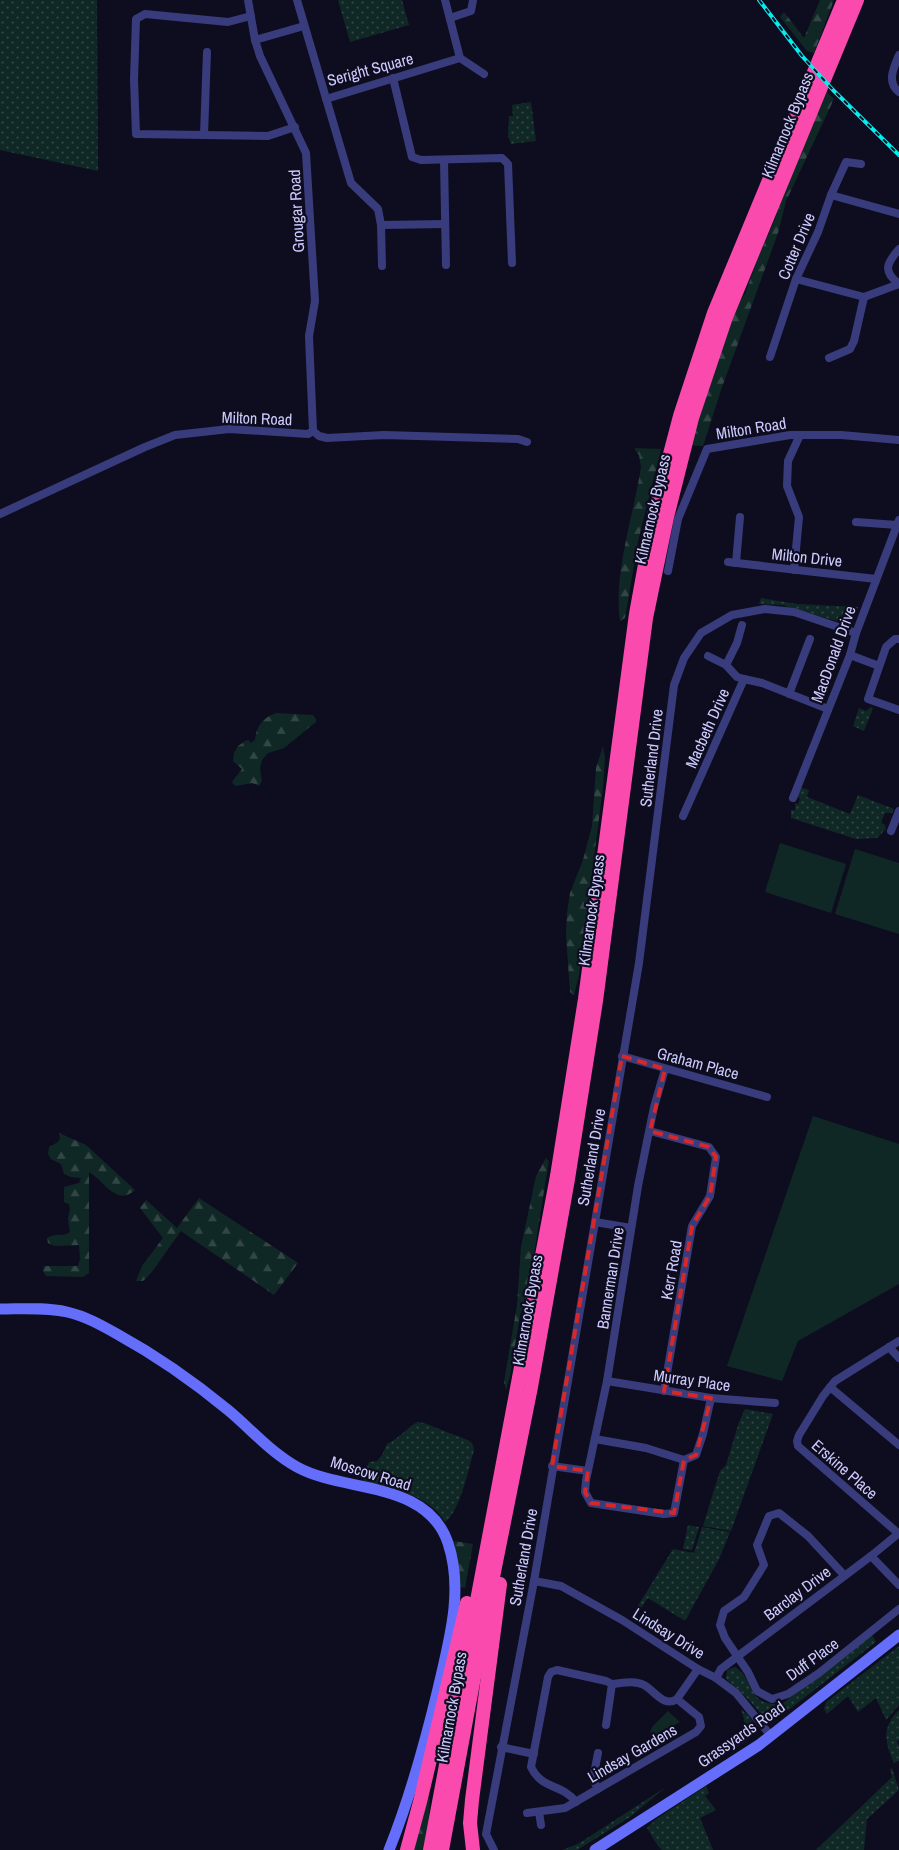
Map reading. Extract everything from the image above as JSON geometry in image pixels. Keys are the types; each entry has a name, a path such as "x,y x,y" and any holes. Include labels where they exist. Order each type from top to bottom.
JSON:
{"highway":[{"name":"Kilmarnock Bypass","path":"430,1850 557,1176 585,999 636,614 656,507 680,416 714,313 844,0"},
{"name":"Kilmarnock Bypass","path":"442,1850 531,1387 568,1179 598,982 646,618 667,517 692,418 726,317 857,0"},
{"path":"473,1850 470,1823 471,1806 503,1562 502,1536"},
{"path":"407,1850 422,1795 473,1577 485,1553"}],"street":[{"name":"Grougar Road","path":"248,0 255,40 260,56 306,153 314,301 309,336 313,432"},
{"name":"Seright Square","path":"297,0 326,99 460,58"},
{"path":"446,0 460,58 484,74"},
{"path":"450,18 472,10 473,0"},
{"path":"251,16 228,22 145,14 136,19 134,79 136,134 268,136 295,127"},
{"path":"255,40 304,26"},
{"path":"204,135 207,52"},
{"path":"899,55 893,69 892,78 895,89 899,92"},
{"path":"393,78 412,157 421,160 502,158 508,164 512,263"},
{"path":"326,99 351,183 378,209 381,225 382,266"},
{"path":"444,160 446,266"},
{"name":"Cotter Drive","path":"770,357 796,279 818,232 831,195 846,162 861,164"},
{"path":"831,195 899,214"},
{"path":"381,225 445,224"},
{"path":"899,249 888,263 888,271 891,278 899,284"},
{"path":"796,279 864,297 899,284"},
{"path":"829,358 850,349 854,341 864,297"},
{"name":"Milton Road","path":"0,514 175,435 229,430 308,434 313,432 327,438 384,435 518,439 527,442"},
{"name":"Milton Road","path":"668,571 678,518 706,449 790,435 841,435 899,440"},
{"path":"794,570 799,517 787,486 787,470 788,461 800,435"},
{"name":"Milton Drive","path":"740,517 732,563 876,579"},
{"path":"856,522 898,523"},
{"name":"MacDonald Drive","path":"794,798 850,655 856,633 898,523"},
{"name":"Sutherland Drive","path":"494,1850 486,1834 534,1581 552,1466 639,963 674,685 684,658 701,633 732,616 765,608 794,612 856,633"},
{"path":"726,665 737,643 742,625"},
{"path":"899,638 895,638 886,648 868,699 899,710"},
{"path":"789,694 810,639"},
{"path":"850,655 879,666"},
{"path":"708,656 726,665 737,677 744,679"},
{"name":"Macbeth Drive","path":"682,816 744,679 762,683 828,709"},
{"path":"891,831 899,811"},
{"name":"Graham Place","path":"622,1056 767,1097"},
{"name":"Bannerman Drive","path":"665,1069 654,1107 631,1228 607,1382 585,1492 591,1504 664,1514 674,1513 684,1460"},
{"name":"Kerr Road","path":"650,1131 709,1147 716,1157 710,1196 692,1226 664,1391"},
{"path":"594,1222 631,1228"},
{"name":"Moscow Road","path":"0,1309 60,1310 77,1314 96,1322 151,1354 205,1391 287,1461 307,1471 406,1500 427,1512 439,1525 448,1542 453,1562 454,1612 438,1689 420,1758 410,1793 389,1850"},
{"path":"899,1342 842,1376 830,1387 899,1445"},
{"path":"889,1347 899,1358"},
{"name":"Murray Place","path":"607,1382 711,1398 775,1403"},
{"name":"Erskine Place","path":"830,1387 798,1435 797,1445 899,1533"},
{"path":"595,1439 646,1448 684,1460 696,1455 711,1398"},
{"path":"552,1466 588,1470"},
{"name":"Duff Place","path":"844,1575 808,1536 779,1513 770,1516 757,1545 764,1565 744,1597 724,1610 720,1625 725,1638 748,1672 757,1691 772,1699 788,1694 819,1673 899,1609"},
{"name":"Barclay Drive","path":"716,1678 721,1669 899,1533"},
{"path":"871,1556 899,1585"},
{"name":"Lindsay Drive","path":"534,1581 561,1586 622,1620 698,1669 716,1678 736,1693 771,1736"},
{"name":"Grassyards Road","path":"595,1850 771,1736 899,1635"},
{"name":"Lindsay Gardens","path":"612,1684 631,1682 643,1684 666,1702 672,1703 677,1699 698,1669"},
{"path":"576,1802 570,1794 536,1778 531,1767 548,1677 551,1672 557,1670 606,1680 612,1684 606,1725"},
{"name":"Lindsay Gardens","path":"527,1813 565,1808 698,1729 701,1723 699,1717 677,1699"},
{"path":"501,1748 534,1754"},
{"path":"598,1753 593,1779 598,1789"},
{"path":"539,1812 540,1825"}],"highlighted area":[{"path":"622,1056 665,1069 650,1131 709,1147 716,1157 710,1196 692,1226 664,1391 711,1398 696,1455 684,1460 674,1513 591,1503 585,1492 588,1471 552,1466"}],"green space":[{"path":"0,0 97,0 98,171 0,150"},
{"path":"338,0 402,0 409,25 350,42"},
{"path":"820,0 834,0 814,53 807,51 780,17 784,12 804,38"},
{"path":"827,92 834,99 786,201 778,233 721,390 703,446 688,445 730,315 745,294 759,255 775,220 781,194 809,125"},
{"path":"531,102 536,141 511,144 508,136 509,116 513,116 512,105"},
{"path":"635,448 661,449 638,541 625,618 620,621 619,584 641,467 639,455"},
{"path":"761,598 797,604 858,607 852,622 847,624 782,605 759,604"},
{"path":"871,707 873,708 864,731 853,726 859,708 866,711"},
{"path":"276,713 313,715 316,722 284,748 268,753 262,760 260,768 262,781 259,786 252,783 235,786 232,782 242,769 233,761 234,753 238,746 245,741 248,740 251,743 255,740 261,723 267,717"},
{"path":"603,746 605,758 603,787 579,975 574,995 570,992 566,936 567,913 570,893 583,860 592,826 596,768"},
{"path":"799,788 809,790 807,797 850,814 858,795 894,809 892,813 885,813 881,823 885,825 886,829 877,838 856,839 791,818 791,810 795,810 795,803 798,804 800,799 797,795"},
{"path":"780,843 846,864 831,913 765,892"},
{"path":"855,849 899,863 899,934 835,914"},
{"path":"813,1116 899,1144 899,1284 798,1341 782,1381 727,1366"},
{"path":"59,1133 86,1145 135,1190 122,1196 116,1194 89,1172 89,1273 83,1277 46,1276 43,1271 44,1266 78,1266 80,1259 79,1245 55,1246 48,1243 47,1238 70,1232 68,1218 70,1209 69,1204 64,1202 64,1187 79,1183 81,1178 64,1174 61,1164 51,1159 48,1154 49,1147 58,1142 60,1138"},
{"path":"546,1158 549,1161 528,1292 520,1315 506,1390 504,1382 517,1305 521,1247 536,1176"},
{"path":"199,1198 298,1263 274,1295 181,1231 151,1273 143,1281 136,1281 142,1266 163,1238 140,1208 146,1200 177,1228"},
{"path":"745,1409 773,1414 731,1531 703,1526 720,1471 726,1465 739,1422"},
{"path":"417,1422 470,1441 473,1445 474,1450 467,1478 455,1509 445,1522 429,1505 419,1499 398,1490 363,1481 362,1478 369,1462 377,1461 387,1444"},
{"path":"688,1525 699,1527 692,1550 683,1549"},
{"path":"702,1527 730,1532 719,1559 685,1621 648,1598 639,1611 636,1609 673,1549 694,1553"},
{"path":"454,1541 473,1544 465,1588 460,1587"},
{"path":"872,1635 876,1642 782,1715 773,1719 763,1716 726,1679 727,1670 735,1667 742,1673 753,1692 762,1701 770,1704 782,1704"},
{"path":"899,1646 899,1705 886,1720 876,1698 858,1712 848,1696 827,1714 824,1709 826,1702"},
{"path":"741,1709 749,1716 754,1728 749,1738 728,1752 743,1732 744,1723"},
{"path":"899,1710 899,1740 897,1741 899,1761 894,1763 888,1748 886,1735 889,1723"},
{"path":"668,1711 680,1722 655,1736 650,1732 653,1726"},
{"path":"892,1768 899,1790 867,1819 864,1850 816,1850 892,1777 890,1769"},
{"path":"706,1786 709,1793 705,1796 716,1810 700,1818 713,1850 662,1850 647,1828 655,1820"},
{"path":"666,1787 630,1817 577,1850 562,1850 578,1844"},
{"path":"428,1797 430,1799 428,1832 424,1850 412,1850"}],"railway":[{"path":"759,0 802,56 833,90 899,155"}]}
